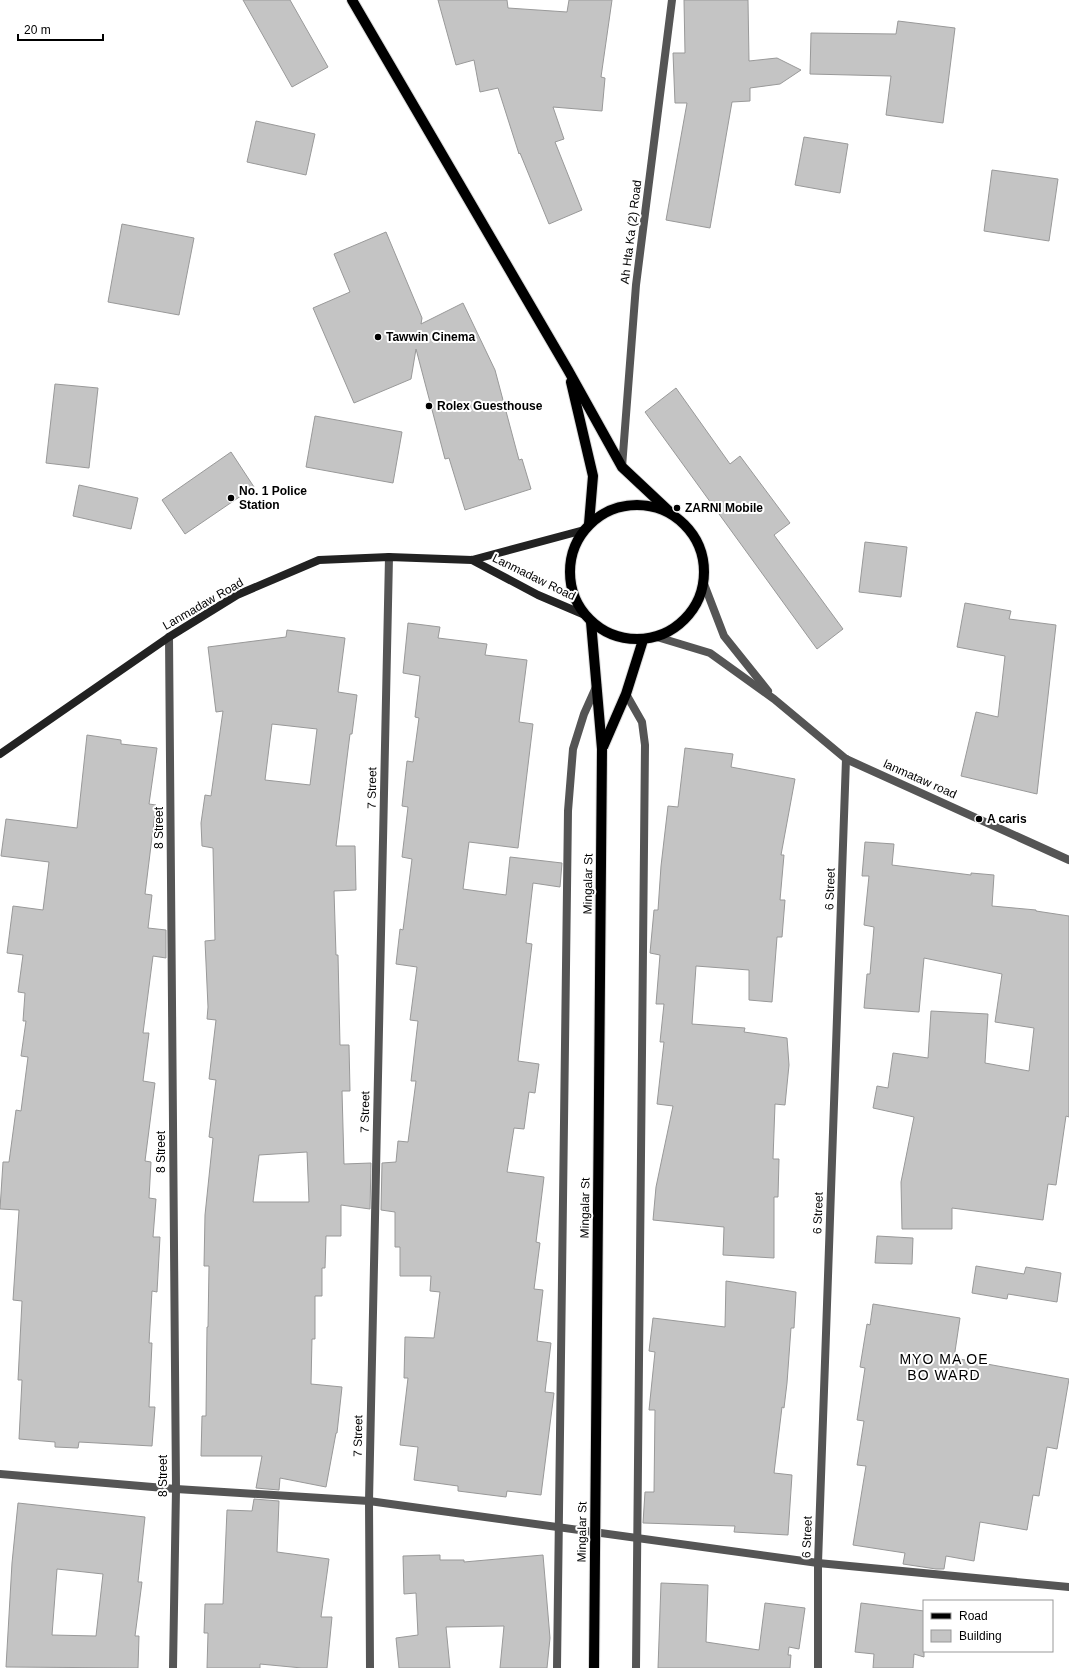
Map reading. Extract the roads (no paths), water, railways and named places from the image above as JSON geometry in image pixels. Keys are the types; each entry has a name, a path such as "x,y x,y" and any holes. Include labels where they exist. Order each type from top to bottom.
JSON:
{"main road":[{"path":"352,0 568,370 622,467 671,513 699,543 704,584 688,617 657,637 643,640 616,636 588,619 572,588 571,558 586,527 593,476 568,370"},
{"path":"586,527 614,508 644,504 671,513"},
{"name":"Mingalar St","path":"588,619 597,684 602,749 594,1668"},
{"path":"602,749 626,694 643,640"}],"street":[{"name":"Ah Hta Ka (2) Road","path":"622,467 636,285 672,0"},
{"name":"Lanmadaw Road","path":"0,754 169,637 237,595 319,560 389,556 472,560 586,527"},
{"name":"7 Street","path":"370,1668 369,1501 389,556"},
{"name":"Lanmadaw Road","path":"472,560 538,595 588,619"},
{"path":"704,584 724,636 774,699"},
{"name":"8 Street","path":"169,637 176,1488 173,1668"},
{"path":"657,637 710,652 774,699"},
{"path":"557,1668 568,811 573,750 584,714 597,684"},
{"path":"626,694 642,722 645,745 636,1668"},
{"name":"lanmataw road","path":"774,699 846,759 1069,860"},
{"name":"6 Street","path":"818,1668 818,1563 846,759"},
{"path":"0,1474 369,1501 818,1563 1069,1587"}],"place":[{"name":"Tawwin Cinema","path":"378,337"},
{"name":"Rolex Guesthouse","path":"429,406"},
{"name":"No. 1 Police Station","path":"231,498"},
{"name":"ZARNI Mobile","path":"677,508"},
{"name":"A caris","path":"979,819"}],"district":[{"name":"MYO MA OE BO WARD","path":"944,1368"}]}
